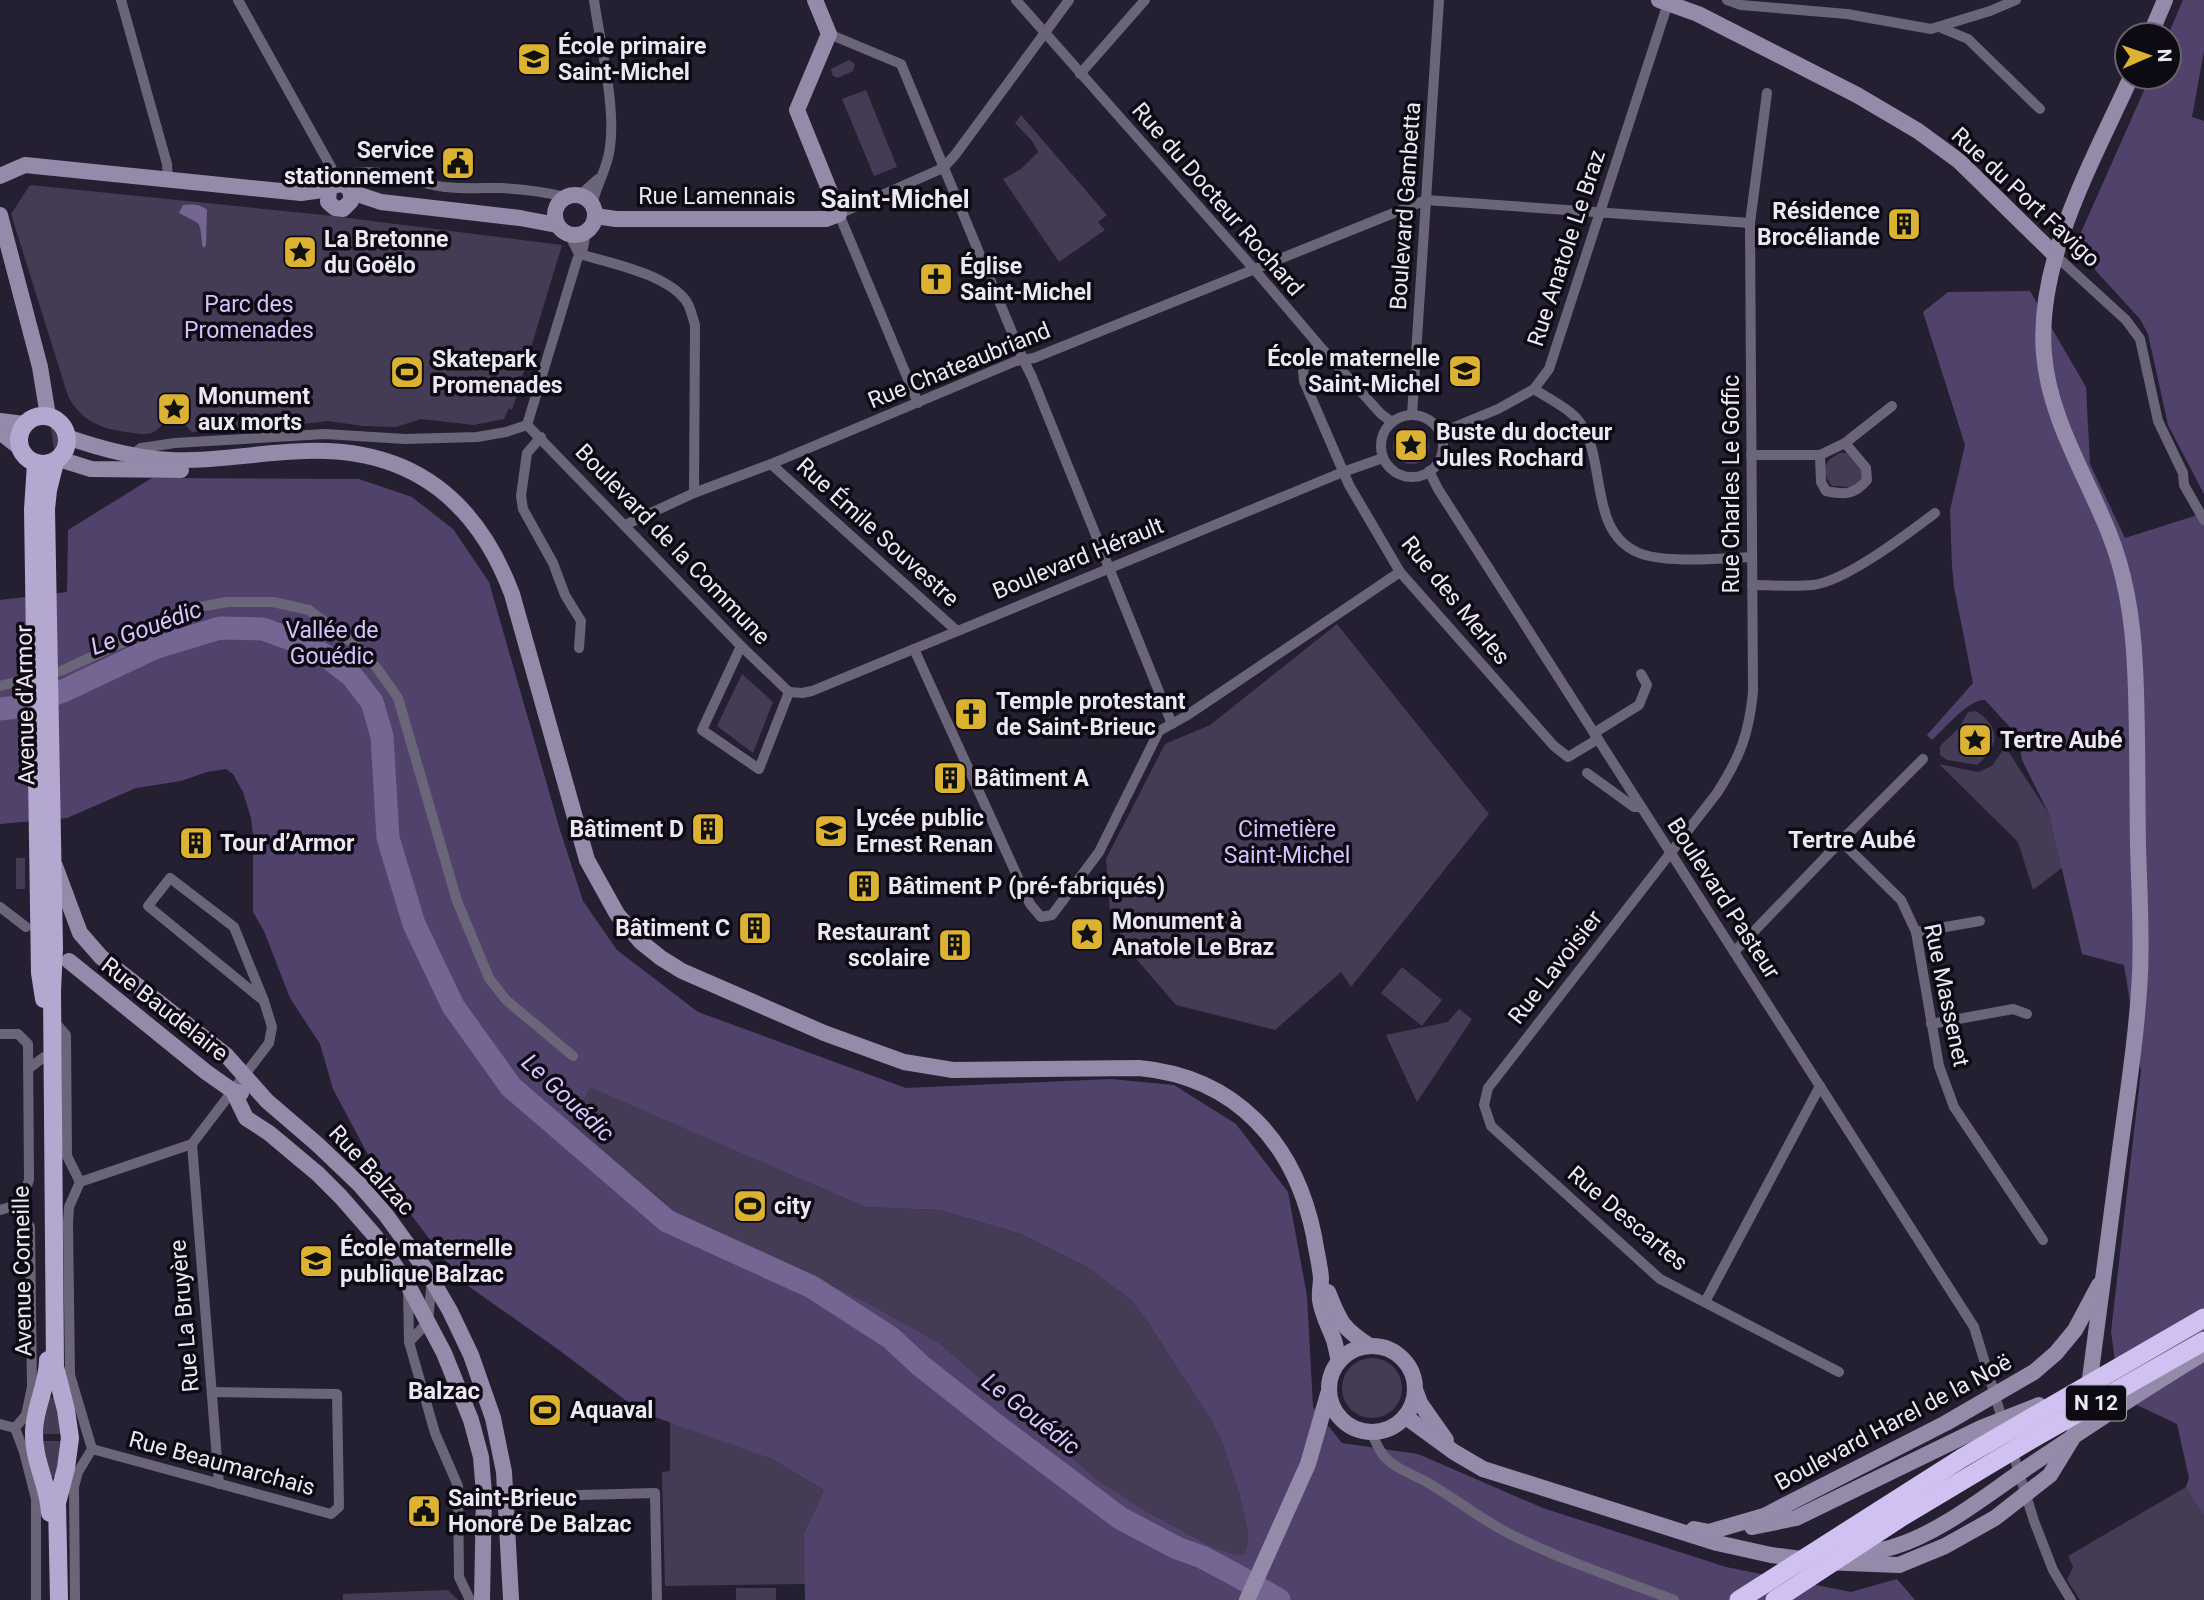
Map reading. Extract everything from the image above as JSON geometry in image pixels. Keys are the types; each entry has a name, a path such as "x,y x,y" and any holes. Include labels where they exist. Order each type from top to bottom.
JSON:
{"highway":[{"name":"N 12","path":"1740,1600 1984,1436 2078,1390 2197,1322"},
{"name":"N 12","path":"1775,1600 1992,1463 2204,1341"}],"main road":[{"path":"814,0 829,34 797,110 839,214"},
{"name":"Rue du Port Favigo","path":"1658,0 1698,15 1857,95 1918,131 1959,161 2055,255"},
{"path":"2156,21 2165,0"},
{"path":"1406,1417 1454,1452 1483,1469 1657,1525 1771,1555 1823,1562 1899,1565 1945,1546 1995,1518 2050,1475 2072,1439 2087,1401 2126,1107 2140,974 2135,668 2130,616 2118,559 2110,534 2065,434 2047,378 2043,353 2044,318 2045,293 2055,255 2071,212 2125,91"},
{"path":"0,176 25,165 302,192 340,193 381,202 560,224 586,232 593,222 583,203 558,203 560,224"},
{"name":"Rue Lamennais","path":"583,203 630,219 826,219 839,214"},
{"path":"0,215 40,367 48,416"},
{"path":"19,447 20,431 24,424 38,416 48,416 61,424 67,437 67,445 57,461"},
{"path":"0,421 24,424"},
{"path":"0,432 19,447 28,460 36,464 44,465 57,461 91,469 175,470 306,460 353,461 397,472 416,481 466,515"},
{"path":"67,437 97,448 175,460 306,451 354,454 419,475 454,499 493,551 512,594 587,860 611,907 641,942 682,971 824,1033 904,1062 953,1070 1116,1068 1163,1071 1193,1079 1217,1090 1258,1123 1292,1170 1308,1212 1321,1276 1341,1323 1370,1346"},
{"name":"Avenue d'Armor","path":"40,509 57,461"},
{"name":"Avenue d'Armor","path":"33,932 45,834 40,509 36,464"},
{"name":"Avenue d'Armor","path":"45,834 52,857 54,948"},
{"name":"Rue Balzac","path":"52,857 84,938 101,957 226,1055 267,1101 359,1184 386,1215 432,1279 458,1328 483,1387 500,1446 507,1497 512,1600"},
{"name":"Avenue Corneille","path":"33,932 43,991 48,1369 34,1432 35,1458 50,1505 51,1600"},
{"name":"Avenue Corneille","path":"54,948 55,1367 70,1438 57,1503 58,1600"},
{"name":"Rue Baudelaire","path":"69,961 233,1091"},
{"path":"233,1091 267,1101"},
{"name":"Rue Balzac","path":"233,1091 246,1118 304,1162 359,1216 388,1253 428,1322 464,1400 481,1457 484,1494 484,1600"},
{"path":"1321,1276 1320,1300 1339,1361"},
{"name":"Boulevard Harel de la Noë","path":"1713,1538 1764,1516 1946,1423 2034,1372 2056,1353 2075,1330 2104,1276"},
{"path":"1247,1600 1308,1464 1332,1423 1329,1389 1332,1372 1349,1352 1370,1346 1388,1349 1400,1356 1409,1366 1420,1403 1454,1452"},
{"path":"1713,1538 1857,1551 1881,1551 1895,1547 1962,1513 2150,1385 2204,1353"},
{"path":"1332,1423 1372,1433 1385,1431 1406,1417 1416,1392"},
{"path":"1713,1538 1796,1518 1984,1436"},
{"path":"484,1600 497,1594 512,1600"}],"street":[{"path":"121,0 167,164 168,179"},
{"path":"238,0 315,136 340,193"},
{"path":"340,193 348,174 360,172 394,175 445,187 510,189 583,203 604,172 611,144 611,126 594,0"},
{"name":"Rue du Docteur Rochard","path":"1016,0 1317,343 1381,414 1392,422"},
{"path":"918,402 839,214 943,168 1069,0"},
{"path":"1080,74 1145,0"},
{"name":"Boulevard Gambetta","path":"1412,415 1439,0"},
{"name":"Rue Anatole Le Braz","path":"1440,433 1498,409 1534,389 1549,369 1669,0"},
{"path":"1727,0 1741,5 1847,14 1931,29 2016,0"},
{"path":"1939,27 1968,39 2040,109"},
{"path":"829,34 901,64 1032,377 1172,724"},
{"name":"Rue Charles Le Goffic","path":"1670,852 1717,793 1735,764 1750,719 1753,692 1750,223 1767,93"},
{"path":"1426,200 1750,223"},
{"name":"Rue Chateaubriand","path":"625,525 694,493 771,464 1023,359 1034,358 1426,200"},
{"path":"560,224 579,254 659,279 675,288 688,305 695,325 694,493"},
{"path":"132,455 141,449 175,443 325,434 405,439 477,437 527,425 586,232"},
{"name":"Rue du Port Favigo","path":"2055,255 2126,320 2140,339 2158,421 2183,473 2184,485 2204,520"},
{"name":"Rue des Merles","path":"1317,343 1303,371 1304,381 1343,472 1400,572 1554,746 1568,757 1596,736"},
{"path":"1534,389 1569,412 1581,424 1589,441 1607,519 1620,539 1637,552 1655,557 1752,558"},
{"path":"1752,455 1820,455 1844,443 1892,406"},
{"path":"1412,415 1428,420 1440,433 1443,447 1439,461 1429,471 1412,477 1388,466 1383,458 1381,439 1392,422 1412,415"},
{"name":"Boulevard de la Commune","path":"527,425 789,692"},
{"path":"541,437 527,453 521,496 523,509 553,563 565,595 581,621 579,648"},
{"path":"1820,455 1821,482 1826,491 1840,494 1858,490 1867,480 1867,468 1844,443"},
{"name":"Boulevard Hérault","path":"789,692 802,694 811,691 1343,472 1383,458"},
{"name":"Rue Émile Souvestre","path":"771,464 957,631"},
{"name":"Boulevard Pasteur","path":"1429,471 1974,1327 2034,1521 2053,1570 2071,1600"},
{"path":"1752,585 1813,585 1832,580 1878,554 1935,513"},
{"path":"914,649 1030,904 1038,915 1044,917 1052,915 1099,852 1159,731 1400,572"},
{"path":"0,686 61,671 194,607 227,602 273,602 309,610 359,648 398,698 457,901 489,978 506,1000 573,1056"},
{"path":"741,646 702,730 759,769 789,692"},
{"path":"1596,736 1639,705 1647,685 1641,674"},
{"path":"1734,952 1923,759"},
{"path":"1587,773 1634,807 1641,807"},
{"name":"Rue Massenet","path":"1840,841 1901,900 1916,932 1939,1066 1954,1107 2043,1240"},
{"name":"Rue Lavoisier","path":"1485,1111 1488,1088 1670,852"},
{"path":"75,1600 74,1487 78,1472 92,1449 70,1375 69,1207 80,1182 192,1144 269,1043 271,1027 264,1001 234,927 170,878 148,906 264,1001"},
{"path":"0,906 33,932"},
{"path":"1916,932 1980,921"},
{"path":"1931,1024 2013,1009 2027,1014"},
{"path":"53,1019 66,1035 67,1156 80,1182"},
{"name":"Avenue Corneille","path":"0,1034 18,1034 28,1044 29,1180 20,1204 30,1227 33,1387 26,1415 15,1428"},
{"path":"28,1069 44,1057"},
{"path":"1705,1302 1819,1086"},
{"name":"Rue Descartes","path":"1485,1111 1491,1126 1660,1279 1839,1372"},
{"name":"Rue La Bruyère","path":"192,1144 219,1485"},
{"path":"0,1210 20,1204"},
{"path":"409,1342 428,1322 432,1279"},
{"path":"408,1285 409,1342 435,1433 458,1486 459,1577 470,1600"},
{"name":"Rue Beaumarchais","path":"92,1449 331,1514 339,1507 337,1394 212,1392"},
{"path":"0,1424 15,1428 36,1499 36,1600"},
{"path":"1372,1433 1389,1462 1401,1471 1429,1483 1507,1532 1553,1553 1674,1600"},
{"path":"507,1497 655,1493 657,1600"},
{"path":"459,1543 484,1546"}],"green space":[{"path":"2183,0 2204,0 2204,51 2192,117 2204,121 2204,494 2168,425 2148,334 2140,319 2096,271 2079,237 2144,91 2183,91 2183,21 2174,21"},
{"path":"849,60 855,64 853,71 837,78 832,75 831,69"},
{"path":"866,90 897,167 874,176 842,99"},
{"path":"1021,115 1107,215 1098,222 1105,230 1059,262 1003,179 1021,169 1038,152 1032,141 1015,123"},
{"name":"Parc des Promenades","path":"30,185 333,216 562,245 512,410 509,408 504,419 474,425 421,419 396,427 328,421 192,432 180,420 180,415 188,409 173,401 160,408 167,415 154,432 144,434 117,431 85,417 68,396 11,214"},
{"path":"2030,291 2086,387 2090,464 2125,538 2204,513 2204,1515 2186,1487 2189,1478 2177,1424 2120,1397 2111,1332 2141,1071 2124,965 2082,954 2049,814 2022,760 2018,736 1985,700 1964,709 1932,740 1927,735 1973,683 1954,587 1950,510 1965,445 1923,312 1948,292"},
{"path":"50,421 59,428 63,437 62,447 55,456"},
{"path":"1411,428 1424,433 1429,446 1424,459 1411,464 1398,459 1393,446 1398,433"},
{"path":"1840,453 1847,453 1862,471 1862,480 1852,487 1832,486 1826,475 1825,466"},
{"name":"Vallée de Gouédic","path":"152,478 359,479 412,497 453,529 489,582 583,901 617,950 698,1012 906,1088 1111,1079 1174,1085 1236,1124 1288,1192 1307,1296 1313,1407 1342,1443 1418,1454 1543,1508 1726,1567 1851,1592 1897,1579 1915,1600 805,1600 804,1533 824,1490 772,1459 641,1412 461,1281 366,1151 333,1089 320,1044 290,998 264,931 253,912 251,818 243,792 233,774 226,769 181,781 136,788 67,818 0,824 0,600 67,592 68,530","holes":["590,1087 865,1207 939,1210 1021,1234 1085,1266 1130,1299 1151,1327 1221,1439 1239,1493 1248,1532 1243,1555 1210,1546 1099,1481 938,1342 860,1299 676,1212 570,1126"]},
{"name":"Cimetière Saint-Michel","path":"1337,624 1489,814 1351,987 1341,972 1275,1030 1176,1005 1126,947 1110,913 1106,859 1165,744 1210,725"},
{"path":"742,674 773,702 753,753 717,726"},
{"path":"1976,711 1994,731 1990,751 1977,765 1947,760 1940,755 1940,746 1959,728 1968,712"},
{"path":"2003,750 2008,751 2049,814 2063,867 2033,890 2018,842 1939,764 1978,772 1992,766"},
{"path":"16,858 25,858 25,889 16,889"},
{"path":"1402,967 1442,1000 1422,1026 1381,993"},
{"path":"1459,1009 1472,1019 1417,1102 1386,1035 1448,1022"},
{"path":"590,1086 865,1207 939,1210 1021,1234 1085,1266 1130,1299 1211,1420 1221,1439 1239,1493 1248,1532 1243,1555 1210,1546 1099,1481 938,1342 860,1299 676,1212 570,1126"},
{"path":"1366,1358 1378,1358 1397,1371 1402,1388 1400,1400 1389,1413 1378,1418 1366,1418 1347,1405 1342,1394 1342,1382 1355,1363"},
{"path":"54,1397 64,1434 42,1434 49,1398"},
{"path":"2204,1420 2204,1600 2080,1600 2067,1580 2073,1567 2068,1556 2186,1487 2198,1455"},
{"path":"670,1421 772,1459 824,1490 804,1533 806,1584 665,1586 662,1472 670,1471"},
{"path":"41,1441 64,1441 56,1477 51,1477"},
{"path":"736,1588 776,1588 776,1600 736,1600"},
{"path":"448,1590 458,1600 343,1600 343,1594"}],"shaded area":[{"path":"183,205 199,206 207,210 204,248 198,223 179,213"}],"waterway":[{"name":"Le Gouédic","path":"0,709 24,706 63,691 154,648 220,628 263,629 304,644 326,656 352,676 372,702 382,736 388,838 414,924 453,1006 511,1087 667,1221 812,1287 891,1338 921,1366 1001,1429 1120,1518 1177,1548 1202,1557 1279,1600"}],"place":[{"name":"École primaire Saint-Michel","path":"534,59"},
{"name":"Service stationnement","path":"458,163"},
{"name":"Résidence Brocéliande","path":"1904,224"},
{"name":"La Bretonne du Goëlo","path":"300,252"},
{"name":"Église Saint-Michel","path":"936,279"},
{"name":"École maternelle Saint-Michel","path":"1465,371"},
{"name":"Skatepark Promenades","path":"407,372"},
{"name":"Monument aux morts","path":"174,409"},
{"name":"Buste du docteur Jules Rochard","path":"1411,445"},
{"name":"Temple protestant de Saint-Brieuc","path":"971,714"},
{"name":"Tertre Aubé","path":"1975,740"},
{"name":"Bâtiment A","path":"950,778"},
{"name":"Bâtiment D","path":"708,829"},
{"name":"Lycée public Ernest Renan","path":"831,831"},
{"name":"Tour d’Armor","path":"196,843"},
{"name":"Bâtiment P (pré-fabriqués)","path":"864,886"},
{"name":"Bâtiment C","path":"755,928"},
{"name":"Monument à Anatole Le Braz","path":"1087,934"},
{"name":"Restaurant scolaire","path":"955,945"},
{"name":"city","path":"750,1206"},
{"name":"École maternelle publique Balzac","path":"316,1261"},
{"name":"Aquaval","path":"545,1410"},
{"name":"Saint-Brieuc Honoré De Balzac","path":"424,1511"}],"district":[{"name":"Saint-Michel","path":"895,199"},
{"name":"Tertre Aubé","path":"1852,840"},
{"name":"Balzac","path":"444,1391"}]}
